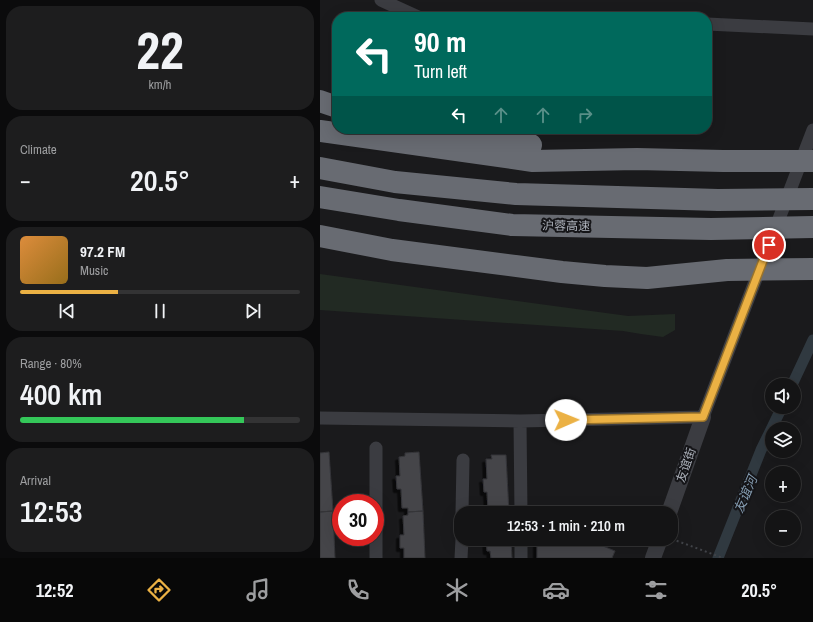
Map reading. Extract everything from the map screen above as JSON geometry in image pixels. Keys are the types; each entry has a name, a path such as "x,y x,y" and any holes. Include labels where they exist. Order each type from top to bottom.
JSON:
{"highway":[{"path":"320,101 332,105"},
{"path":"320,131 332,133"},
{"path":"341,134 533,161 637,159 813,161"},
{"path":"455,134 637,159"},
{"path":"320,168 395,182 516,194 718,200 813,199"},
{"name":"沪蓉高速","path":"320,198 512,225 711,229 813,227"},
{"path":"320,236 392,250 562,272 605,276 647,278 727,270 813,269"}],"street":[{"path":"381,0 407,12"},
{"path":"712,24 813,28"},
{"path":"320,418 520,421 703,417 813,130"},
{"name":"友谊街","path":"671,506 703,417"},
{"path":"520,421 521,506"},
{"path":"376,448 376,558"},
{"path":"462,506 463,460"},
{"path":"462,546 462,558"},
{"path":"521,546 521,558"},
{"path":"653,558 657,546"}],"path":[{"path":"678,541 723,558"}],"shaded area":[{"path":"320,274 628,316 675,314 675,330 663,337 623,331 320,310"}],"building":[{"path":"329,452 332,511 320,512 320,453"},
{"path":"419,452 423,511 408,512 408,508 402,508 401,489 397,489 396,476 400,476 399,457 405,456 405,453"},
{"path":"491,455 506,455 509,506 488,506 487,492 484,492 483,479 487,479 486,459 492,459"},
{"path":"332,511 332,546 334,546 335,558 320,558 320,512"},
{"path":"423,511 425,558 404,558 404,548 400,548 400,535 404,535 403,516 408,515 408,512"},
{"path":"487,546 511,546 512,558 491,558 490,551 487,551"},
{"path":"537,546 603,546 615,551 612,558 537,558"}],"waterway":[{"name":"友谊河","path":"795,378 813,340"},
{"name":"友谊河","path":"718,558 761,450 779,414"}],"route":[{"path":"566,420 703,417 769,245"}]}
